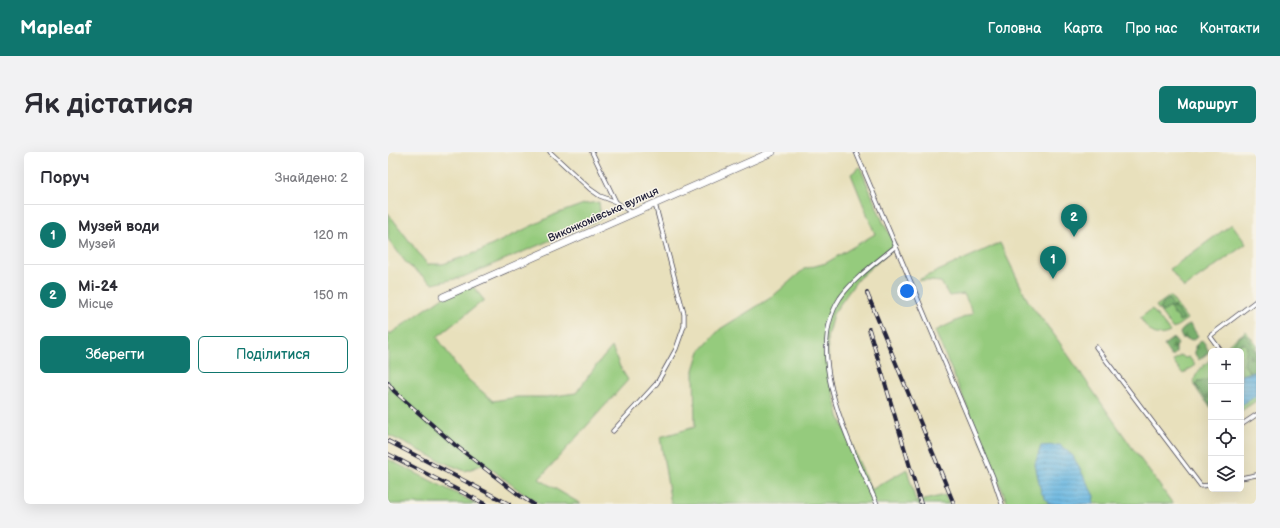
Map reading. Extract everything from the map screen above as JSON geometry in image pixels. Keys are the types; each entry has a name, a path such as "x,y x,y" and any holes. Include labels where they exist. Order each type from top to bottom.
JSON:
{"street":[{"name":"Виконкомівська вулиця","path":"443,297 772,152"}],"lane":[{"path":"550,152 590,189 600,196 616,202 632,214"},
{"path":"592,152 616,202"},
{"path":"856,152 993,477 1002,504"},
{"path":"613,431 657,383 676,349 684,326 684,314 655,204"},
{"path":"877,504 841,421 827,361 827,342 830,320 840,298 858,279 896,246"},
{"path":"1220,348 1210,336 1256,301"},
{"path":"1096,347 1201,486 1208,485"},
{"path":"1244,423 1256,415"},
{"path":"1244,477 1256,475"}],"green space":[{"path":"860,167 883,222 896,246 858,279 833,314 827,338 830,377 839,416 871,490 907,469 916,502 945,495 949,504 671,504 660,437 695,427 694,370 700,351 720,329 772,297 804,269 826,263 875,234 851,174"},
{"path":"599,202 601,219 463,277 433,284 407,264 388,239 388,213 427,264 443,264 478,252 556,214 584,204"},
{"path":"1232,224 1246,244 1184,288 1170,269"},
{"path":"1000,243 1028,301 1055,336 1173,504 1008,504 935,331 973,313 964,294 949,296 941,282 918,280"},
{"path":"472,285 484,300 437,337 463,375 493,401 517,397 547,397 576,393 612,347 620,367 628,380 539,479 581,504 540,504 525,495 485,464 465,471 445,463 388,435 388,332 390,334 443,297"},
{"path":"1170,296 1187,319 1173,329 1156,306"},
{"path":"1169,299 1184,319 1179,321 1178,317 1173,314 1170,307 1162,312 1160,309 1164,302"},
{"path":"1152,309 1170,332 1160,335 1156,334 1146,326 1140,318"},
{"path":"1189,324 1198,336 1193,340 1182,338 1180,333"},
{"path":"1246,331 1256,345 1256,401 1244,409 1244,348 1230,348 1228,345"},
{"path":"1245,334 1256,352 1256,374 1249,371 1244,365 1247,347 1244,343 1238,345 1238,348 1232,348 1241,336"},
{"path":"1173,338 1178,344 1176,347 1176,352 1173,356 1171,356 1164,346"},
{"path":"1202,340 1208,353 1199,360 1195,354 1195,346"},
{"path":"1181,355 1185,358 1189,357 1195,365 1183,374 1173,361"},
{"path":"1208,362 1208,404 1194,383 1195,378"},
{"path":"1208,380 1208,402 1196,386 1198,381"},
{"path":"388,459 477,504 388,504"}],"water":[{"path":"1253,372 1256,374 1256,396 1244,403 1244,384 1244,374"},
{"path":"1060,445 1073,456 1094,496 1093,504 1049,504 1041,492 1035,464 1041,446"}],"railway":[{"path":"867,293 954,504"},
{"path":"869,329 921,504"},
{"path":"388,383 394,391 455,445 519,495 533,504"},
{"path":"388,441 509,504"},
{"path":"388,454 485,504"}],"place":[{"name":"Мі-24","path":"1074,237"},
{"name":"Музей води","path":"1053,279"}]}
